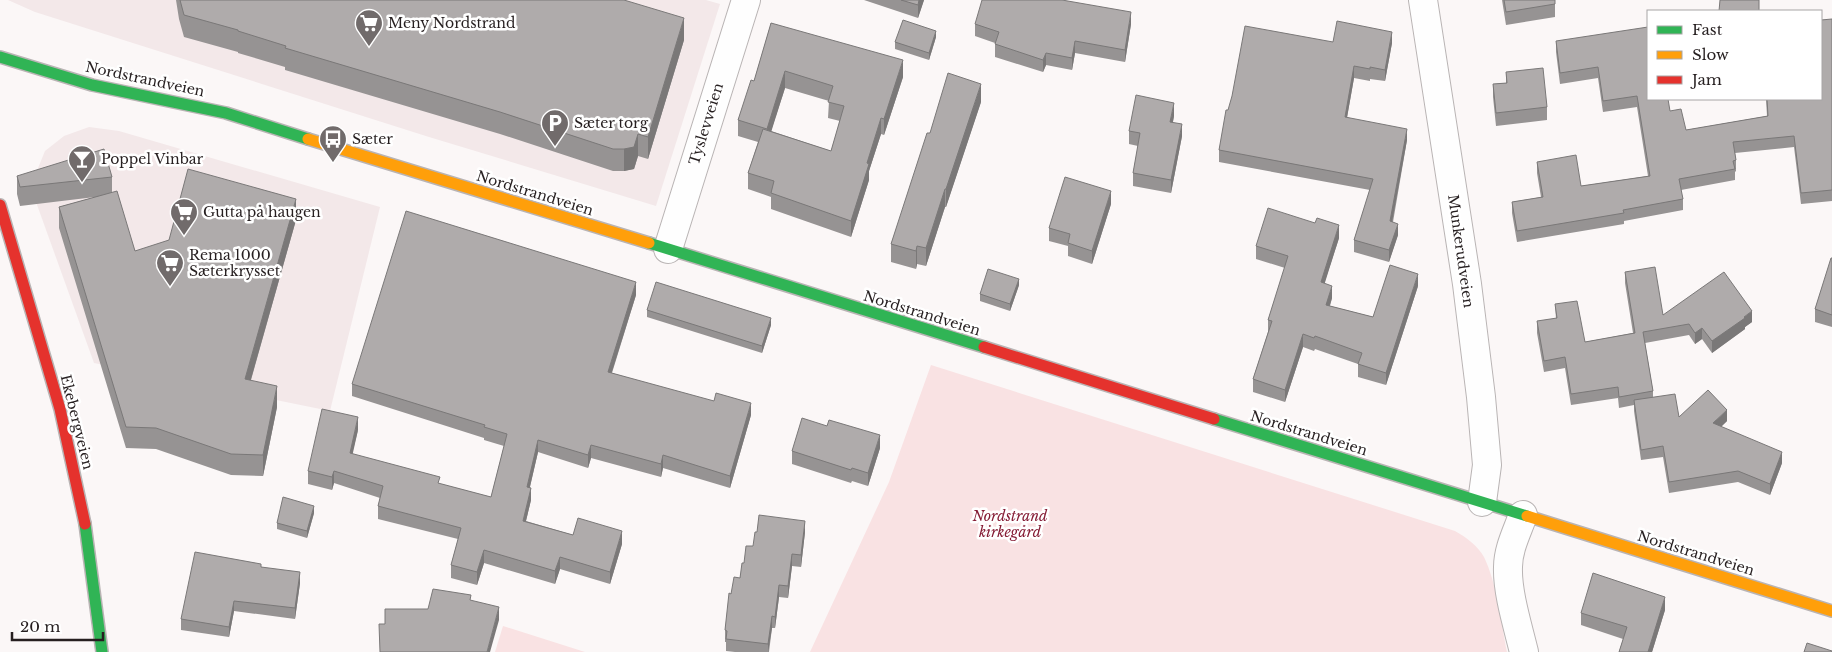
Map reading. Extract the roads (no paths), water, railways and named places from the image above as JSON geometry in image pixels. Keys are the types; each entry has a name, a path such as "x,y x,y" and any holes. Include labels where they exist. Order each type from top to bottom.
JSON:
{"main road":[{"name":"Nordstrandveien","path":"0,57 92,85 226,112 300,137 668,249 1832,611"},
{"name":"Ekebergveien","path":"0,205 60,408 74,466 89,548 102,652"}],"street":[{"name":"Tyslevveien","path":"668,249 746,0"},
{"name":"Munkerudveien","path":"1422,0 1467,284 1482,397 1487,465 1482,502"},
{"path":"1523,515 1510,550 1508,568 1511,592 1524,652"}],"place":[{"name":"Meny Nordstrand","path":"369,47"},
{"name":"Sæter torg","path":"555,147"},
{"name":"Sæter","path":"333,163"},
{"name":"Poppel Vinbar","path":"82,183"},
{"name":"Gutta på haugen","path":"184,236"},
{"name":"Rema 1000 Sæterkrysset","path":"170,287"}],"park label":[{"name":"Nordstrand kirkegård","path":"1010,524"}]}
